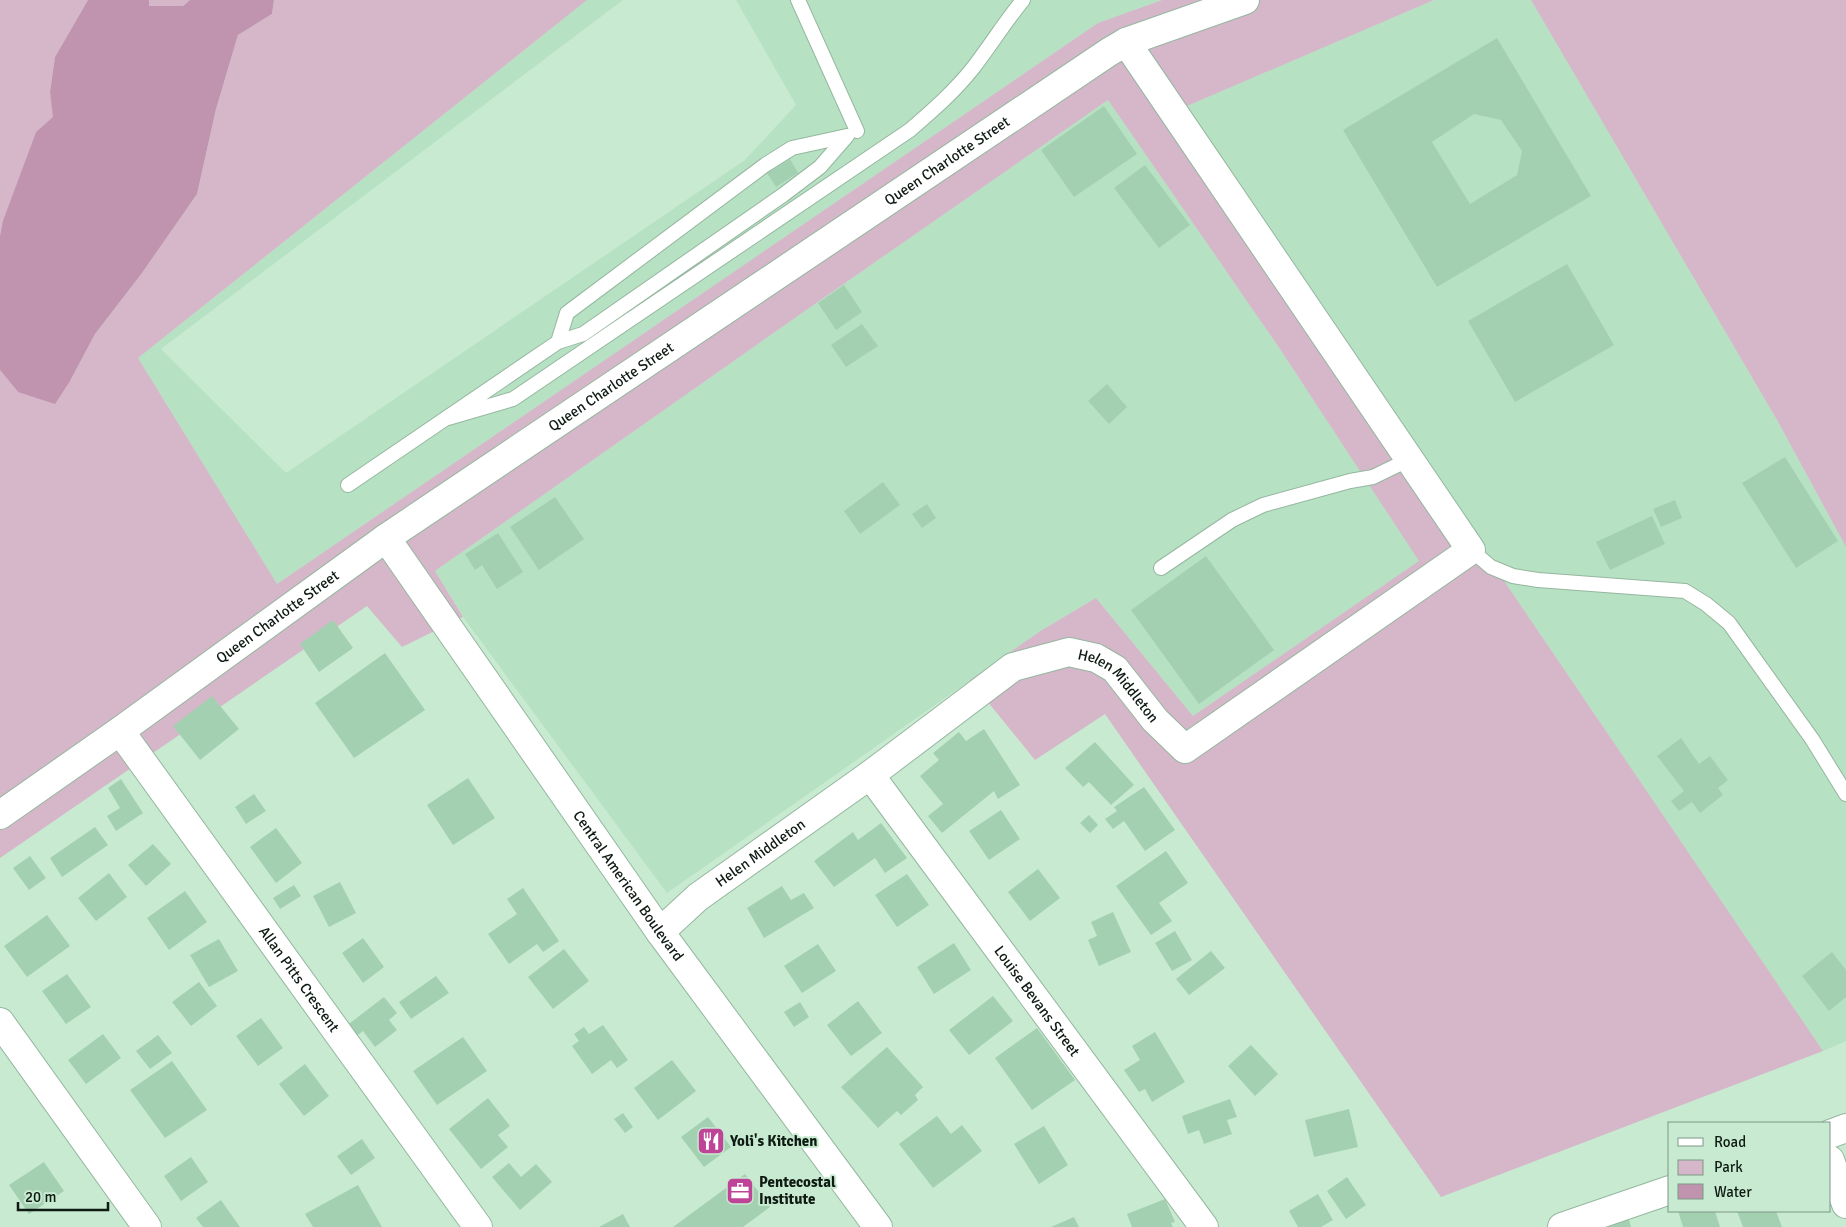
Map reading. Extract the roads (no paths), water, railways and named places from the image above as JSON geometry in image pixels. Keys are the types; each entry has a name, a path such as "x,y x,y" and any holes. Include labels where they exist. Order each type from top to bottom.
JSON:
{"street":[{"name":"Queen Charlotte Street","path":"0,814 120,731 386,538 1126,42 1245,0"},
{"path":"1126,42 1471,550"},
{"name":"Central American Boulevard","path":"386,538 660,932 878,1227"},
{"name":"Helen Middleton","path":"660,932 698,897 870,775 1013,667 1069,652 1096,658 1116,669 1155,720 1185,749 1471,550"},
{"name":"Allan Pitts Crescent","path":"120,731 478,1227"},
{"name":"Louise Bevans Street","path":"870,775 1204,1227"},
{"path":"0,1022 147,1227"},
{"path":"1831,1134 1846,1128"},
{"path":"1831,1163 1846,1204"},
{"path":"1562,1227 1668,1191"}],"lane":[{"path":"798,0 856,130"},
{"path":"448,418 513,400 910,130 972,69 1004,23 1023,0"},
{"path":"348,485 558,342 584,334 783,195 820,167 847,136 792,148 765,165 567,313 558,342"},
{"path":"1161,568 1232,520 1263,505 1350,481 1373,477 1410,459"},
{"path":"1471,550 1491,567 1513,576 1538,580 1685,591 1706,604 1728,623 1734,631 1812,739 1846,794"}],"water":[{"path":"88,0 149,0 149,6 183,6 190,0 274,0 272,14 238,35 216,109 197,194 142,273 95,334 70,381 55,404 18,392 0,370 0,236 3,221 36,132 53,117 50,92 55,57"}],"place":[{"name":"Yoli's Kitchen","path":"711,1141"},
{"name":"Pentecostal Institute","path":"740,1191"}]}
